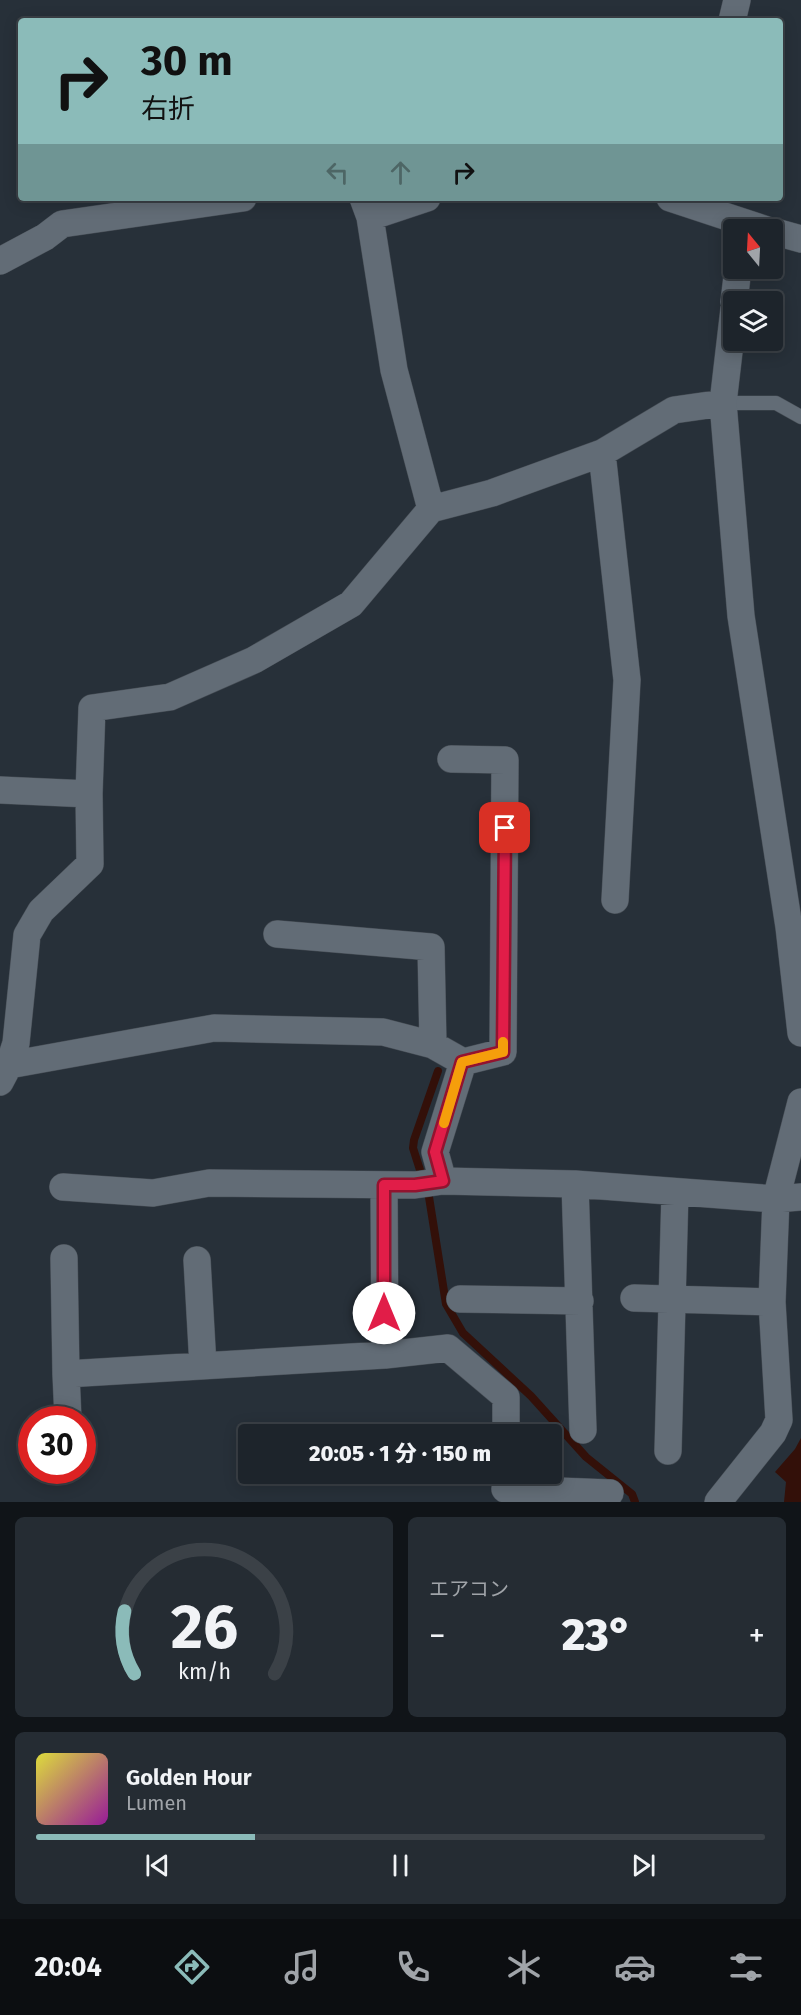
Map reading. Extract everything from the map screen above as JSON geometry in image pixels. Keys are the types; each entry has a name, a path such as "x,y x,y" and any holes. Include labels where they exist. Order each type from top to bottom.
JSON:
{"street":[{"path":"733,18 737,0"},
{"path":"0,261 45,237 62,224 222,201"},
{"path":"409,201 367,208 394,370 431,509"},
{"path":"681,201 745,219"},
{"path":"783,234 801,239"},
{"path":"729,351 723,403 741,616 788,916 801,1033"},
{"path":"4,1073 16,1043 27,935 41,911 90,864 89,794 92,708 170,697 254,660 351,604 431,509 492,493 602,453 674,410 723,403"},
{"path":"602,453 627,680 615,900"},
{"path":"4,1073 214,1028 383,1032 433,1045 462,1062 503,1052 505,760 451,759"},
{"path":"0,790 89,794"},
{"path":"277,934 431,946 433,1045"},
{"path":"443,1181 435,1152 462,1062"},
{"path":"718,1502 773,1434 779,1420 772,1302 790,1198 801,1102"},
{"path":"63,1187 153,1193 209,1183 415,1185 443,1181 575,1184 790,1198"},
{"path":"575,1184 583,1430"},
{"path":"384,1185 385,1355"},
{"path":"668,1450 675,1192"},
{"path":"64,1258 67,1406"},
{"path":"197,1260 202,1366"},
{"path":"633,1298 772,1302"},
{"path":"460,1299 580,1300"},
{"path":"66,1374 385,1355 448,1348 506,1397 506,1424"},
{"path":"505,1488 610,1493"}],"lane":[{"path":"723,403 776,403 801,417"}],"shaded area":[{"path":"801,1438 801,1502 784,1502 786,1482 775,1472 795,1449"}],"waterway":[{"path":"420,1170 413,1148 414,1140 438,1071"},
{"path":"429,1197 446,1304 463,1333 531,1396 586,1457 632,1494 635,1502"}],"slow traffic":[{"path":"444,1123 462,1062 503,1052 503,1042"}],"route":[{"path":"384,1313 384,1185 415,1185 443,1181 435,1152 462,1062 503,1052 505,828"}]}
